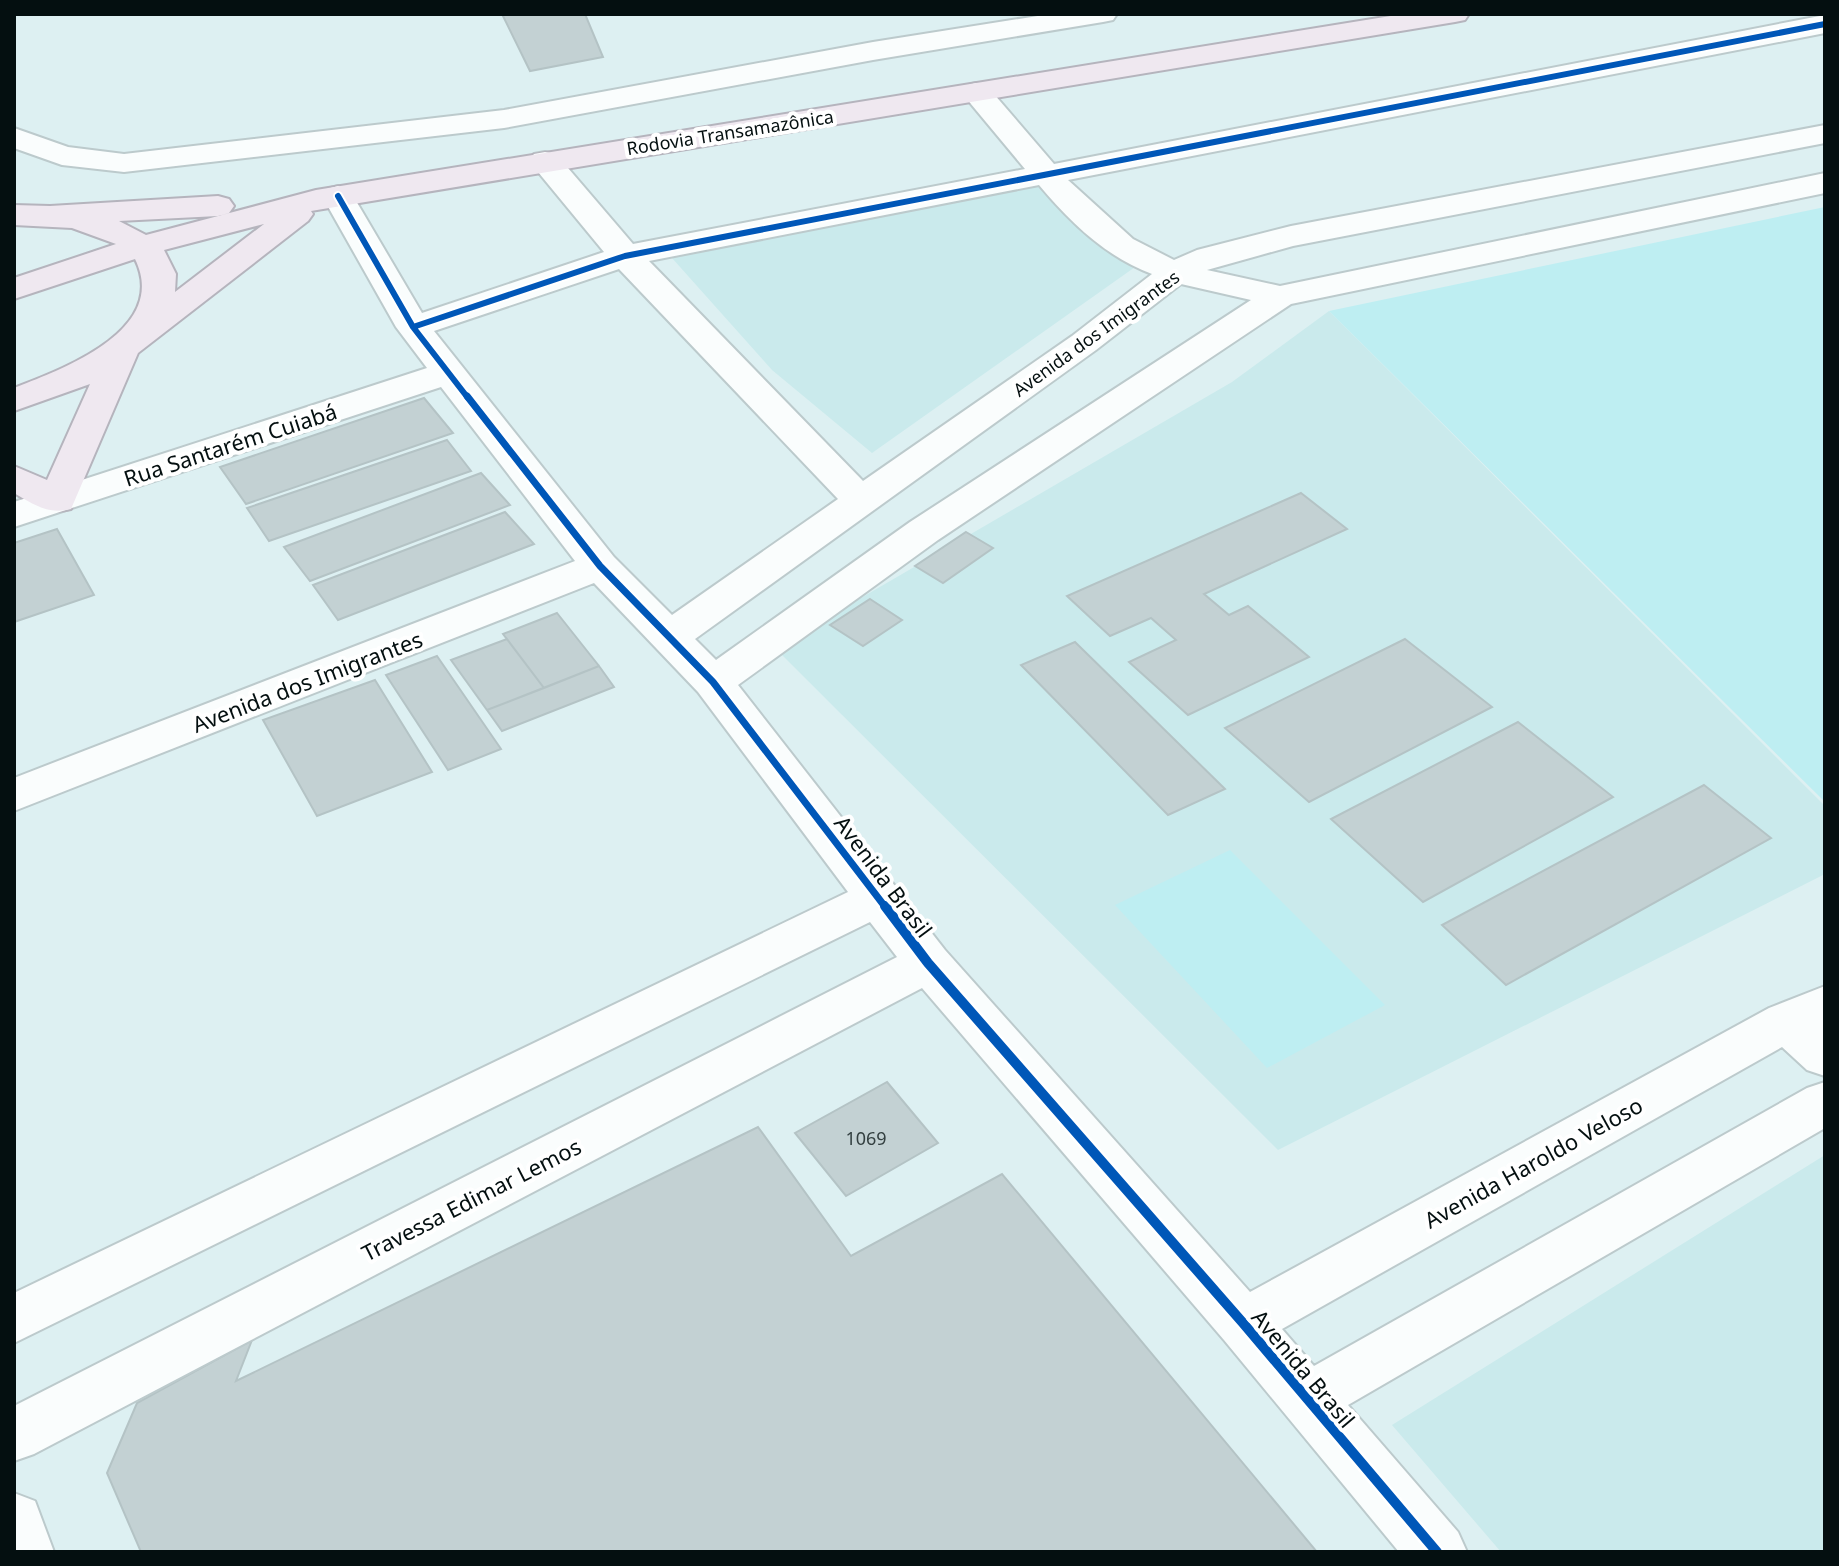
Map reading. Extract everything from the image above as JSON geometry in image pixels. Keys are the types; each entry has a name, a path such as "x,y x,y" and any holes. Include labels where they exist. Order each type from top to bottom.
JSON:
{"highway":[{"name":"Rodovia Transamazônica","path":"14,289 142,246 327,198 1455,14"},
{"path":"28,213 327,198"},
{"path":"14,400 83,374 327,198"},
{"path":"14,477 57,501 130,342 154,312 161,288 157,265 142,246 120,231 90,221 28,213"}],"street":[{"path":"974,14 1019,29"},
{"path":"14,137 62,156 124,163 504,119 878,39 1019,29 1103,14"},
{"path":"413,327 625,256 1825,24"},
{"path":"976,92 1109,238 1145,260 1177,271 1280,296"},
{"name":"Avenida dos Imigrantes","path":"669,637 1084,343 1177,271 1209,257 1291,236 1825,134"},
{"path":"545,161 625,256 862,502"},
{"path":"713,682 924,531 1280,296 1825,183"},
{"name":"Avenida Brasil","path":"327,198 447,373 600,566 713,682 928,963 1243,1323 1437,1552"},
{"name":"Rua Santarém Cuiabá","path":"14,515 447,373"},
{"name":"Avenida dos Imigrantes","path":"14,795 600,566"},
{"path":"14,1319 879,897"},
{"name":"Travessa Edimar Lemos","path":"14,1435 928,963"},
{"path":"1806,1014 1825,1056"},
{"name":"Avenida Haroldo Veloso","path":"1243,1323 1806,1014"},
{"path":"1307,1399 1825,1103"},
{"path":"14,1521 24,1552"}],"shaded area":[{"path":"1051,176 1145,260 872,453 772,370 672,258"},
{"path":"1825,207 1825,802 1329,311"},
{"path":"1329,311 1825,806 1825,874 1278,1150 775,648 1232,382"},
{"path":"1230,850 1385,1005 1267,1068 1115,905"},
{"path":"1825,1155 1825,1552 1501,1552 1392,1425"}],"building":[{"path":"502,14 585,14 603,57 530,71"},
{"path":"424,398 453,433 246,504 220,467"},
{"path":"447,440 471,471 269,541 247,508"},
{"path":"481,473 510,505 310,581 284,547"},
{"path":"1301,493 1347,529 1204,594 1229,615 1248,606 1309,657 1188,715 1129,662 1176,640 1151,618 1110,636 1067,596"},
{"path":"505,512 534,544 338,620 313,585"},
{"path":"57,529 94,595 14,622 14,543"},
{"path":"966,532 993,548 943,583 915,566"},
{"path":"870,599 902,620 863,646 830,625"},
{"path":"557,613 599,666 544,688 503,634"},
{"path":"507,639 544,688 487,710 451,660"},
{"path":"1405,639 1492,707 1309,802 1225,728"},
{"path":"1075,642 1225,789 1168,815 1021,665"},
{"path":"437,656 501,749 448,770 386,675"},
{"path":"599,666 614,687 502,731 487,710"},
{"path":"375,680 432,772 317,816 263,720"},
{"path":"1518,722 1613,797 1423,902 1331,819"},
{"path":"1704,785 1771,838 1506,985 1442,925"},
{"path":"887,1082 938,1143 846,1196 795,1133"},
{"path":"758,1127 851,1256 1002,1174 1317,1552 141,1552 107,1473 137,1403 252,1340 236,1381"}],"cycle path":[{"path":"413,327 625,256 1825,24"},
{"path":"338,196 413,327 600,566 713,682 928,963 1243,1323 1437,1552"}]}
